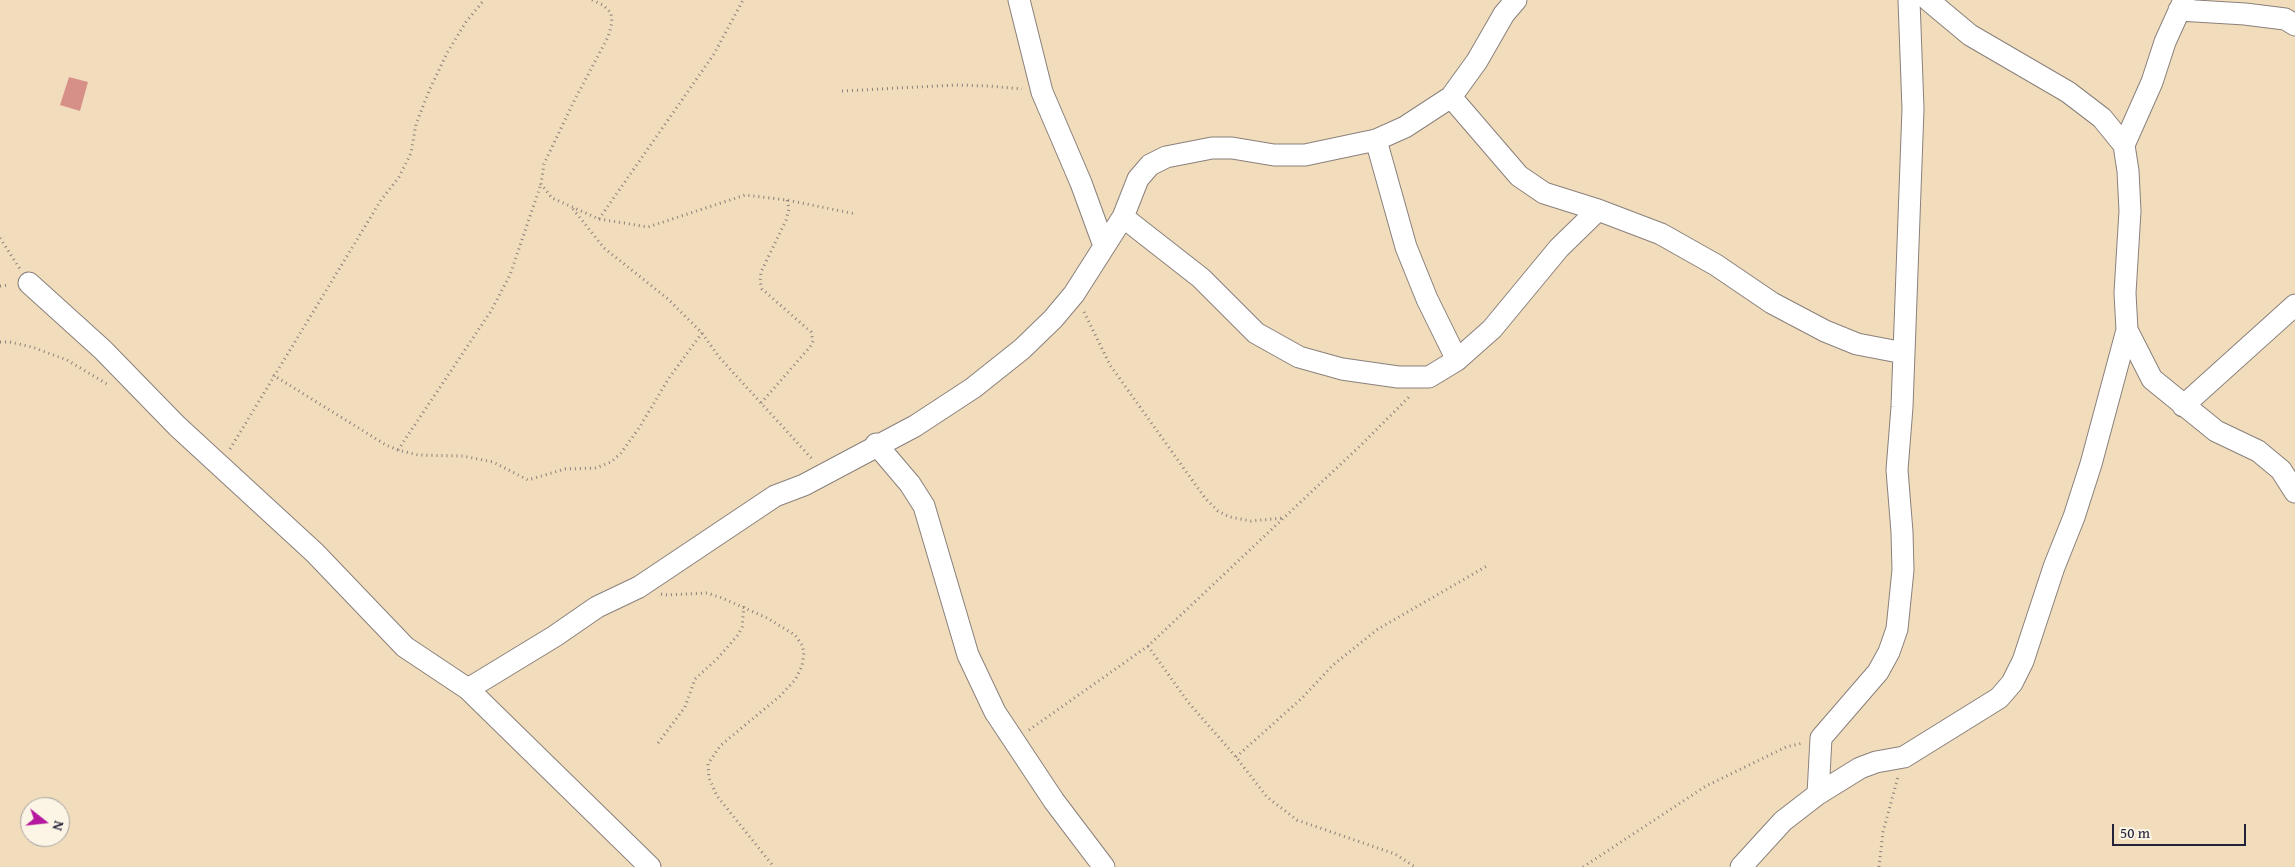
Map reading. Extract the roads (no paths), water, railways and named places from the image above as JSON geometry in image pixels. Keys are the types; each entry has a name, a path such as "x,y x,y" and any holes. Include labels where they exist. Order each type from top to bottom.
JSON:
{"street":[{"path":"1019,0 1042,92 1081,183 1104,246"},
{"path":"468,689 555,636 597,607 639,587 743,516 776,496 825,474 876,444 915,426 973,388 1022,349 1053,319 1074,294 1123,217 1138,179 1150,165 1166,157 1212,148 1232,148 1274,155 1305,155 1376,140 1405,127 1450,97 1477,61 1504,14 1516,0"},
{"path":"1818,794 1821,738 1878,672 1889,652 1897,629 1903,570 1897,470 1904,352 1913,109 1910,0"},
{"path":"1741,867 1783,820 1818,794 1860,768 1876,762 1904,756 1999,698 2012,683 2023,661 2051,575 2074,518 2091,464 2127,330 2125,293 2130,212 2128,171 2124,145 2102,118 2068,92 1970,35 1928,0"},
{"path":"2124,145 2152,82 2165,42 2182,5 2284,19 2295,24"},
{"path":"1450,97 1519,176 1544,193 1598,210 1661,234 1716,265 1772,303 1825,332 1857,344 1904,352"},
{"path":"1376,140 1406,247 1427,299 1457,360"},
{"path":"1123,217 1201,278 1256,333 1298,357 1342,369 1398,377 1429,377 1457,360 1492,329 1559,248 1598,210"},
{"path":"30,283 103,350 220,466 316,554 405,647 468,689 650,867"},
{"path":"2183,406 2295,305"},
{"path":"2127,330 2152,379 2216,431 2258,451 2281,470 2295,492"},
{"path":"876,444 910,484 924,506 968,655 995,712 1054,801 1104,867"}]}
